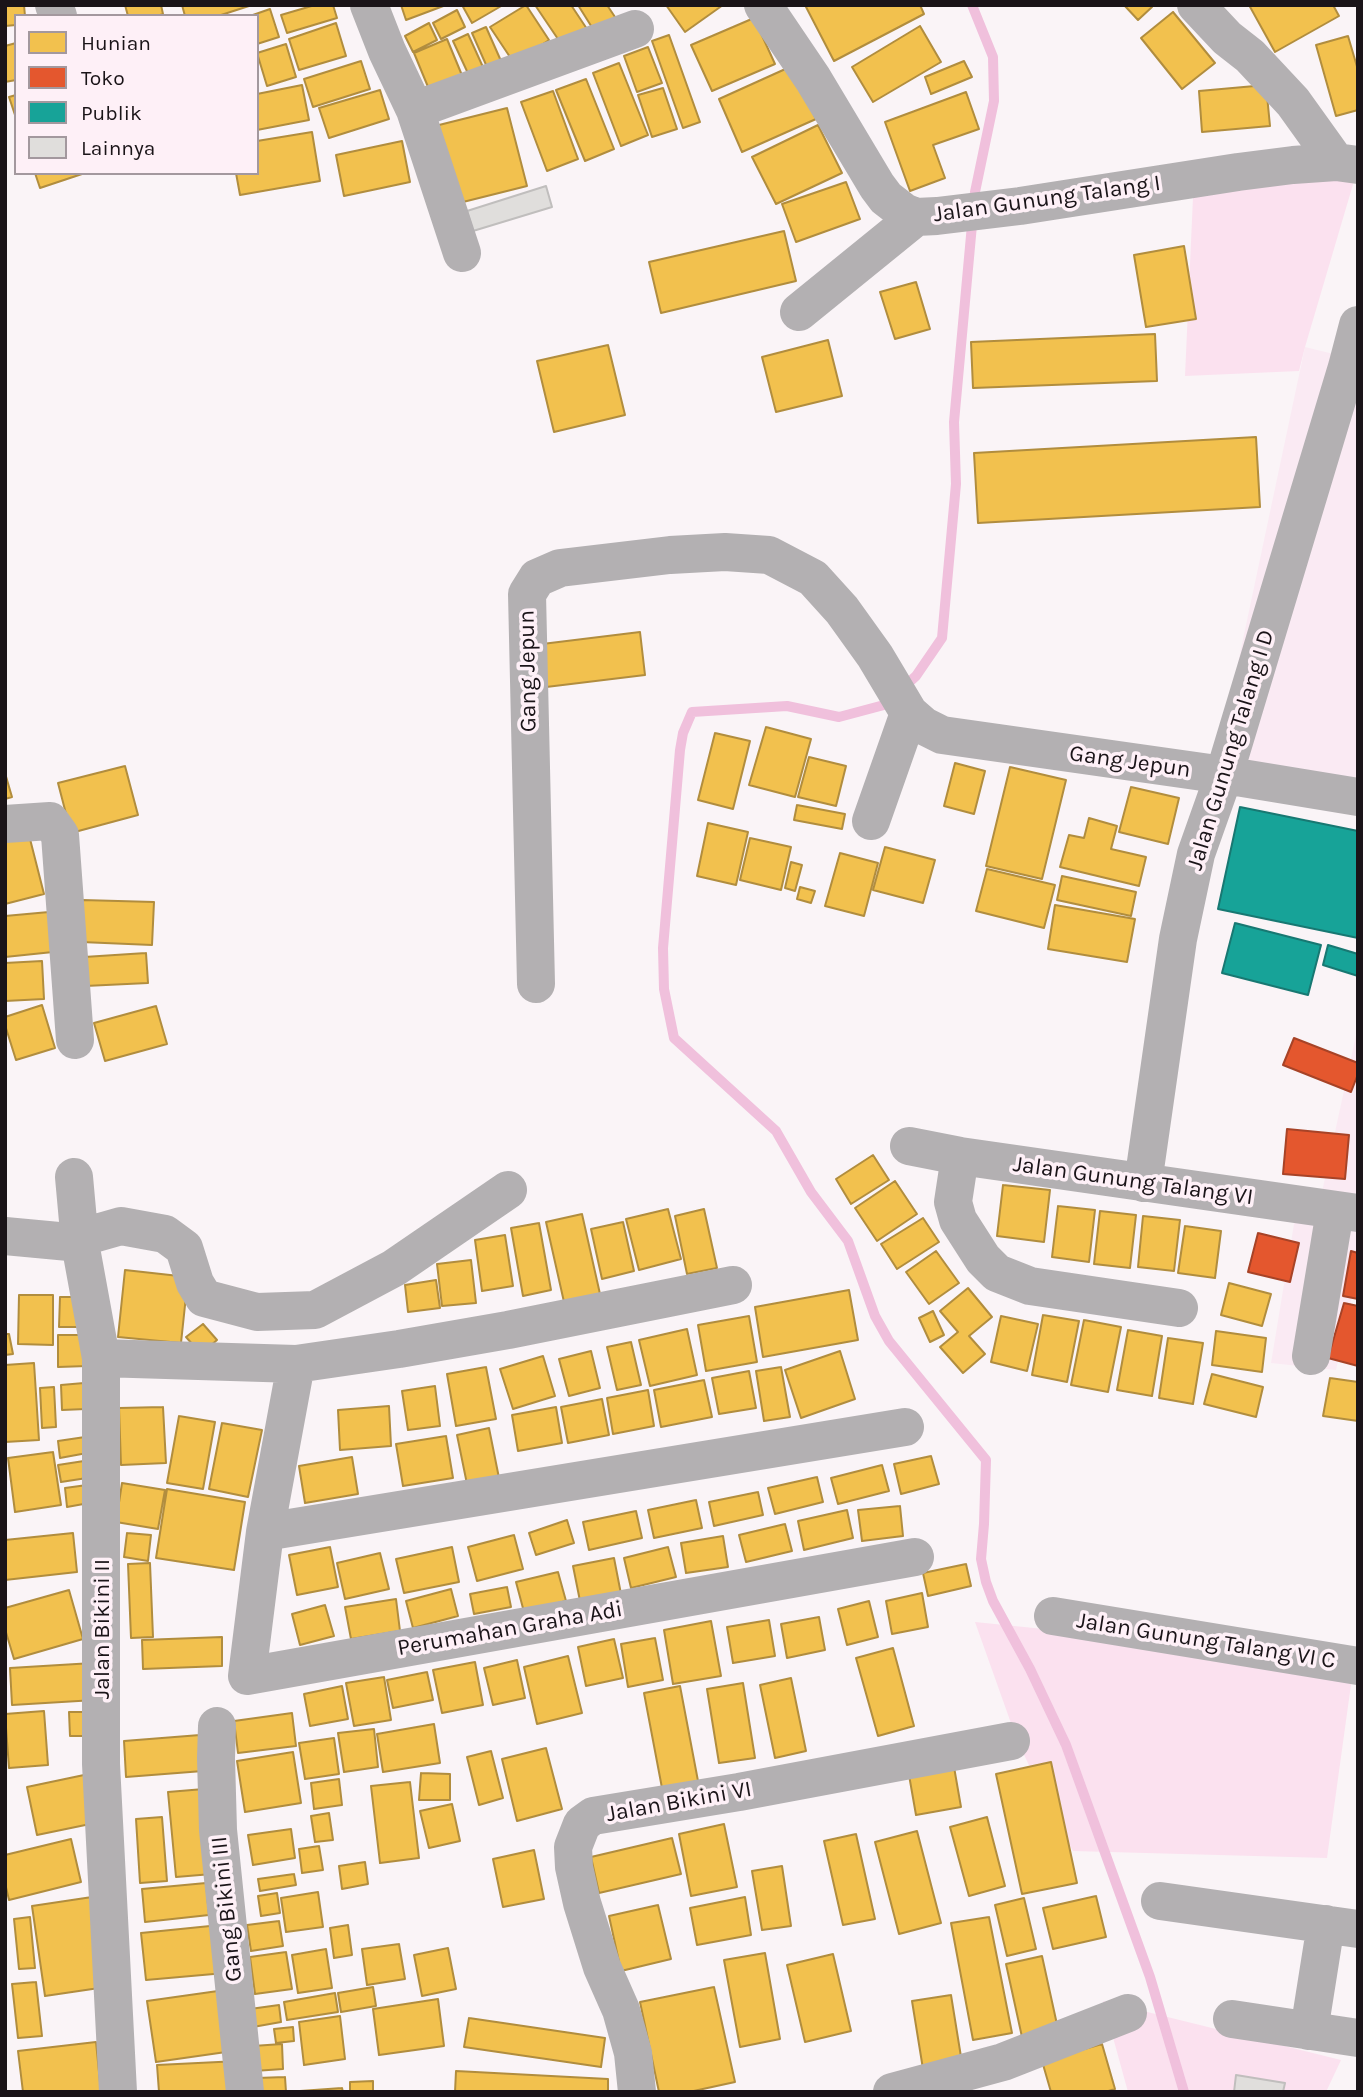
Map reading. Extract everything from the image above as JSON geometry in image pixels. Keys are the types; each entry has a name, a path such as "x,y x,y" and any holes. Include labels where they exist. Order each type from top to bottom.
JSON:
{"street":[{"path":"369,5 415,110 462,253"},
{"name":"Jalan Gunung Talang I","path":"762,5 814,79 877,186 886,198 904,212 926,216 1020,206 1238,172 1347,164"},
{"path":"1196,5 1227,38 1250,56 1347,164"},
{"path":"415,110 635,29"},
{"path":"799,312 926,216"},
{"name":"Jalan Gunung Talang I D","path":"1143,1183 1178,939 1196,854 1224,775 1348,367 1358,325"},
{"name":"Gang Jepun","path":"536,984 527,594 537,578 560,568 670,555 725,552 769,555 813,578 842,610 875,656 907,710 924,726 942,735 1358,797"},
{"path":"871,821 907,710"},
{"path":"5,824 50,821 60,835 75,1040"},
{"name":"Jalan Gunung Talang VI","path":"909,1146 960,1156 1347,1212"},
{"path":"960,1156 953,1202 958,1220 983,1258 997,1273 1030,1286 1179,1308"},
{"name":"Jalan Bikini II","path":"74,1177 80,1243 101,1358 101,1763 118,2092"},
{"path":"5,1236 80,1243 93,1234 121,1226 165,1234 184,1248 195,1283 204,1298 257,1312 315,1310 394,1268 508,1190"},
{"path":"1311,1356 1347,1212"},
{"path":"101,1358 296,1364 494,1333 733,1285"},
{"name":"Perumahan Graha Adi","path":"296,1364 265,1532 247,1676 915,1557"},
{"path":"265,1532 905,1427"},
{"name":"Jalan Gunung Talang VI C","path":"1054,1616 1358,1666"},
{"name":"Gang Bikini III","path":"217,1726 218,1830 245,2092"},
{"name":"Jalan Bikini VI","path":"637,2092 633,2053 621,2010 602,1967 574,1867 573,1847 582,1824 593,1816 739,1792 1011,1741"},
{"path":"1160,1901 1342,1926 1310,2031"},
{"path":"892,2092 1003,2062 1128,2013"},
{"path":"1231,2018 1358,2038"}],"shaded area":[{"path":"1194,175 1354,181 1299,371 1185,376"},
{"path":"1305,347 1358,360 1358,803 1214,776"},
{"path":"1358,1026 1358,1269 1336,1370 1271,1363 1296,1212 1317,1215"},
{"path":"975,1622 1354,1663 1327,1858 1073,1851 1056,1822 1017,1740"},
{"path":"1103,2001 1341,2060 1326,2092 1128,2092"}],"building: Hunian":[{"path":"5,5 24,5 25,14 14,14 14,25 5,26"},
{"path":"125,5 161,5 163,14 127,14"},
{"path":"182,5 252,5 224,14 184,14"},
{"path":"315,5 333,5 337,18 287,33 281,15"},
{"path":"401,5 446,5 406,20"},
{"path":"462,5 503,5 472,23"},
{"path":"526,5 549,40 514,63 490,27"},
{"path":"535,5 571,5 587,29 562,45"},
{"path":"578,5 607,5 619,23 598,37"},
{"path":"666,5 723,5 685,32"},
{"path":"805,5 920,5 924,14 834,61"},
{"path":"1124,5 1150,5 1152,7 1138,20"},
{"path":"1249,5 1333,5 1339,16 1275,52"},
{"path":"270,9 279,37 259,43 259,14 256,14"},
{"path":"457,10 465,27 441,39 433,23"},
{"path":"1173,12 1215,63 1182,89 1141,38"},
{"path":"754,18 775,64 712,91 691,45"},
{"path":"336,23 346,56 299,70 289,39"},
{"path":"429,23 437,40 413,52 405,36"},
{"path":"920,26 941,62 873,102 852,67"},
{"path":"486,27 505,70 491,76 472,33"},
{"path":"468,34 487,76 472,82 453,41"},
{"path":"669,35 700,122 683,128 652,41"},
{"path":"1348,36 1358,70 1358,110 1336,116 1316,45"},
{"path":"447,39 466,85 433,99 414,53"},
{"path":"14,44 14,80 5,82 5,46"},
{"path":"286,44 296,77 267,86 259,52"},
{"path":"648,47 662,83 637,92 624,56"},
{"path":"361,61 370,89 313,107 304,79"},
{"path":"964,61 972,77 931,94 925,77"},
{"path":"619,63 648,135 621,146 593,73"},
{"path":"792,66 816,119 742,152 719,99"},
{"path":"586,79 614,149 585,161 556,90"},
{"path":"302,85 309,120 259,130 259,94"},
{"path":"1266,85 1270,126 1202,132 1199,91"},
{"path":"663,88 677,129 652,137 638,95"},
{"path":"380,90 389,119 329,138 319,108"},
{"path":"553,91 578,159 547,171 521,102"},
{"path":"966,92 979,129 933,145 945,178 910,191 885,122"},
{"path":"14,96 14,112 9,97"},
{"path":"507,108 527,186 455,204 435,126"},
{"path":"818,125 842,173 776,204 752,157"},
{"path":"312,132 320,181 240,195 236,175 259,175 259,141"},
{"path":"402,141 410,182 344,196 336,155"},
{"path":"36,175 79,175 40,188"},
{"path":"846,182 860,219 796,242 782,204"},
{"path":"784,231 796,281 661,313 649,262"},
{"path":"1184,246 1196,319 1146,327 1134,255"},
{"path":"916,282 930,329 895,339 880,292"},
{"path":"1155,334 1157,381 973,388 971,342"},
{"path":"828,340 842,396 776,412 762,357"},
{"path":"608,345 625,415 554,432 537,361"},
{"path":"1256,437 1260,507 978,523 974,453"},
{"path":"640,632 645,675 538,688 534,645"},
{"path":"766,727 811,739 795,797 749,785"},
{"path":"715,733 750,741 733,809 698,800"},
{"path":"809,757 846,766 836,806 798,797"},
{"path":"955,763 985,771 974,814 944,806"},
{"path":"125,766 138,815 71,833 58,783"},
{"path":"1010,767 1066,780 1042,879 986,866"},
{"path":"5,773 12,797 5,799"},
{"path":"1131,787 1179,798 1168,844 1119,832"},
{"path":"797,805 845,814 842,829 794,820"},
{"path":"1089,818 1117,826 1111,849 1146,857 1139,886 1060,867 1069,835 1084,838"},
{"path":"708,823 748,832 736,885 697,876"},
{"path":"29,835 44,894 5,904 5,841"},
{"path":"750,838 791,847 781,890 740,880"},
{"path":"885,847 935,860 923,903 873,890"},
{"path":"840,853 878,863 864,916 825,906"},
{"path":"791,862 802,865 795,891 785,888"},
{"path":"987,869 1055,885 1044,928 976,911"},
{"path":"1062,876 1136,892 1131,916 1057,900"},
{"path":"800,887 815,891 811,903 797,899"},
{"path":"82,900 154,902 152,945 81,942"},
{"path":"1055,905 1135,919 1127,962 1048,949"},
{"path":"49,912 53,952 5,957 5,916"},
{"path":"146,953 148,983 85,986 84,957"},
{"path":"42,961 44,999 5,1001 5,963"},
{"path":"42,1005 55,1048 16,1060 5,1017"},
{"path":"156,1006 167,1044 105,1061 94,1023"},
{"path":"873,1155 889,1180 851,1204 836,1179"},
{"path":"895,1181 917,1214 877,1241 855,1208"},
{"path":"1003,1185 1050,1190 1044,1242 997,1236"},
{"path":"1058,1206 1095,1210 1089,1262 1052,1257"},
{"path":"668,1209 681,1259 639,1270 626,1219"},
{"path":"704,1209 717,1268 687,1274 675,1216"},
{"path":"1100,1211 1136,1215 1130,1268 1094,1264"},
{"path":"582,1214 600,1294 564,1302 546,1222"},
{"path":"1143,1216 1180,1220 1174,1271 1138,1267"},
{"path":"923,1218 939,1242 897,1269 881,1244"},
{"path":"623,1222 634,1271 602,1279 591,1229"},
{"path":"539,1223 551,1290 523,1296 511,1228"},
{"path":"1185,1226 1221,1231 1215,1278 1178,1273"},
{"path":"505,1235 513,1286 482,1291 475,1240"},
{"path":"936,1251 959,1283 929,1304 906,1272"},
{"path":"471,1260 476,1303 442,1306 437,1264"},
{"path":"125,1270 188,1277 181,1343 118,1337"},
{"path":"436,1280 440,1308 408,1312 405,1285"},
{"path":"1229,1283 1271,1294 1262,1326 1221,1315"},
{"path":"968,1288 992,1317 969,1336 985,1354 963,1373 940,1347 958,1332 940,1311"},
{"path":"849,1290 858,1340 763,1357 755,1307"},
{"path":"19,1295 53,1295 53,1345 18,1344"},
{"path":"60,1297 85,1297 84,1327 59,1327"},
{"path":"933,1311 944,1335 930,1342 919,1318"},
{"path":"1043,1315 1079,1321 1067,1382 1032,1375"},
{"path":"749,1316 757,1362 706,1371 698,1325"},
{"path":"1001,1316 1038,1324 1027,1371 991,1362"},
{"path":"1084,1320 1121,1327 1108,1392 1071,1385"},
{"path":"203,1324 217,1340 201,1354 186,1337"},
{"path":"687,1329 697,1375 650,1386 639,1340"},
{"path":"1128,1330 1162,1336 1152,1396 1117,1390"},
{"path":"1216,1331 1266,1338 1262,1372 1212,1365"},
{"path":"5,1334 9,1334 13,1354 5,1355"},
{"path":"58,1335 87,1335 87,1366 58,1367"},
{"path":"1168,1338 1203,1343 1193,1404 1159,1398"},
{"path":"631,1342 641,1385 617,1390 607,1347"},
{"path":"591,1351 600,1388 569,1396 559,1359"},
{"path":"840,1351 855,1399 801,1418 785,1370"},
{"path":"543,1356 555,1396 513,1409 500,1369"},
{"path":"34,1363 39,1440 5,1442 5,1365"},
{"path":"486,1367 496,1419 456,1426 447,1374"},
{"path":"781,1367 790,1417 764,1421 756,1371"},
{"path":"749,1371 756,1408 719,1414 712,1378"},
{"path":"1212,1374 1263,1387 1256,1417 1204,1404"},
{"path":"1330,1378 1358,1382 1358,1421 1323,1416"},
{"path":"704,1380 712,1417 661,1427 654,1390"},
{"path":"84,1383 86,1409 62,1410 61,1385"},
{"path":"435,1386 440,1426 408,1430 402,1391"},
{"path":"54,1387 56,1427 42,1428 40,1388"},
{"path":"648,1390 654,1426 613,1434 607,1398"},
{"path":"602,1399 609,1435 568,1443 561,1407"},
{"path":"389,1406 391,1446 340,1450 338,1410"},
{"path":"163,1407 166,1463 121,1465 119,1408"},
{"path":"556,1407 562,1443 518,1451 512,1415"},
{"path":"179,1416 215,1422 203,1489 167,1483"},
{"path":"222,1423 262,1430 248,1497 209,1489"},
{"path":"489,1428 499,1478 467,1484 457,1435"},
{"path":"446,1436 453,1478 403,1486 396,1444"},
{"path":"85,1437 87,1453 60,1458 58,1441"},
{"path":"53,1452 61,1505 15,1512 8,1458"},
{"path":"931,1456 939,1484 901,1494 894,1464"},
{"path":"352,1457 358,1494 305,1503 299,1466"},
{"path":"84,1461 87,1478 61,1482 58,1465"},
{"path":"882,1465 889,1491 838,1504 831,1478"},
{"path":"817,1477 823,1502 775,1514 768,1488"},
{"path":"122,1483 165,1490 158,1529 116,1522"},
{"path":"87,1485 89,1503 67,1507 65,1488"},
{"path":"167,1489 245,1502 234,1570 156,1558"},
{"path":"758,1492 763,1515 714,1526 709,1502"},
{"path":"696,1500 702,1528 654,1538 648,1510"},
{"path":"900,1506 903,1536 862,1541 858,1510"},
{"path":"847,1510 853,1538 804,1550 798,1521"},
{"path":"636,1511 642,1538 589,1550 583,1522"},
{"path":"567,1520 574,1543 536,1555 529,1533"},
{"path":"785,1524 792,1551 746,1562 739,1535"},
{"path":"73,1533 77,1572 5,1580 5,1540"},
{"path":"127,1533 151,1535 148,1561 124,1557"},
{"path":"514,1535 523,1569 477,1581 468,1547"},
{"path":"723,1536 728,1567 686,1573 681,1543"},
{"path":"330,1547 338,1587 297,1595 289,1555"},
{"path":"452,1547 459,1582 404,1593 396,1559"},
{"path":"668,1547 676,1577 631,1588 624,1558"},
{"path":"380,1553 389,1589 345,1599 337,1563"},
{"path":"614,1558 621,1594 580,1601 573,1566"},
{"path":"150,1563 153,1637 131,1638 128,1564"},
{"path":"966,1564 971,1586 928,1596 923,1573"},
{"path":"558,1572 566,1601 524,1612 516,1582"},
{"path":"507,1587 511,1607 474,1614 470,1594"},
{"path":"451,1589 458,1616 413,1628 406,1601"},
{"path":"69,1590 83,1639 14,1659 5,1629 5,1608"},
{"path":"922,1593 928,1627 892,1634 886,1601"},
{"path":"396,1599 400,1631 351,1639 345,1607"},
{"path":"869,1601 878,1637 847,1645 838,1609"},
{"path":"325,1605 334,1636 300,1645 292,1614"},
{"path":"819,1617 825,1650 787,1658 781,1624"},
{"path":"769,1620 775,1656 733,1663 727,1627"},
{"path":"711,1621 721,1676 673,1684 664,1630"},
{"path":"222,1637 222,1666 143,1669 142,1640"},
{"path":"655,1638 663,1680 628,1687 621,1644"},
{"path":"614,1639 623,1678 586,1686 578,1647"},
{"path":"893,1648 914,1726 878,1736 856,1658"},
{"path":"568,1656 582,1713 537,1724 524,1667"},
{"path":"517,1660 525,1698 493,1705 484,1668"},
{"path":"475,1662 483,1705 442,1713 433,1670"},
{"path":"93,1663 95,1700 12,1705 10,1668"},
{"path":"427,1672 433,1700 393,1708 387,1680"},
{"path":"384,1677 391,1720 354,1726 346,1683"},
{"path":"791,1678 806,1751 775,1758 760,1685"},
{"path":"743,1683 755,1758 719,1763 707,1689"},
{"path":"342,1686 348,1719 310,1726 304,1694"},
{"path":"680,1686 698,1781 662,1788 644,1693"},
{"path":"44,1711 48,1765 9,1768 5,1714"},
{"path":"69,1712 97,1712 98,1736 70,1736"},
{"path":"292,1713 296,1746 238,1753 234,1721"},
{"path":"434,1724 440,1763 383,1772 377,1734"},
{"path":"374,1729 378,1767 344,1772 338,1733"},
{"path":"200,1735 203,1771 126,1777 124,1741"},
{"path":"334,1738 339,1774 305,1779 299,1743"},
{"path":"546,1748 562,1809 517,1821 502,1759"},
{"path":"491,1751 503,1798 479,1805 467,1757"},
{"path":"293,1752 301,1803 245,1812 237,1761"},
{"path":"1051,1762 1077,1883 1022,1894 996,1774"},
{"path":"954,1767 961,1807 916,1815 909,1775"},
{"path":"421,1773 450,1774 450,1800 419,1800"},
{"path":"84,1775 95,1823 37,1835 27,1787"},
{"path":"339,1779 342,1805 314,1809 311,1783"},
{"path":"410,1782 419,1858 380,1863 371,1786"},
{"path":"204,1789 212,1874 176,1877 168,1792"},
{"path":"452,1804 460,1841 429,1848 420,1811"},
{"path":"329,1813 333,1840 315,1842 311,1816"},
{"path":"162,1817 167,1881 140,1883 136,1819"},
{"path":"987,1817 1005,1886 969,1896 950,1827"},
{"path":"724,1824 737,1887 691,1896 679,1834"},
{"path":"291,1829 295,1858 253,1865 248,1835"},
{"path":"917,1831 941,1923 899,1934 875,1842"},
{"path":"856,1834 875,1919 843,1925 824,1841"},
{"path":"672,1838 681,1874 599,1893 591,1857"},
{"path":"71,1839 81,1882 9,1900 5,1883 5,1855"},
{"path":"319,1846 323,1870 302,1873 299,1849"},
{"path":"534,1850 544,1899 503,1907 493,1859"},
{"path":"365,1862 368,1884 342,1889 339,1866"},
{"path":"782,1866 791,1926 762,1930 752,1871"},
{"path":"294,1874 296,1885 260,1891 258,1879"},
{"path":"206,1883 209,1915 145,1922 142,1889"},
{"path":"318,1892 323,1927 286,1932 281,1898"},
{"path":"277,1893 280,1913 261,1916 258,1896"},
{"path":"1096,1896 1106,1937 1053,1949 1043,1908"},
{"path":"92,1897 106,1987 45,1996 32,1906"},
{"path":"745,1897 751,1935 697,1945 690,1908"},
{"path":"1024,1898 1036,1949 1007,1956 995,1905"},
{"path":"658,1905 671,1959 621,1971 609,1916"},
{"path":"30,1917 35,1968 19,1969 14,1919"},
{"path":"989,1917 1012,2033 973,2040 951,1923"},
{"path":"279,1921 283,1946 251,1951 247,1925"},
{"path":"220,1925 225,1973 146,1980 141,1933"},
{"path":"348,1925 352,1955 334,1958 330,1928"},
{"path":"399,1944 405,1979 367,1985 362,1949"},
{"path":"448,1948 456,1989 422,1996 414,1955"},
{"path":"326,1949 332,1988 298,1993 292,1955"},
{"path":"286,1952 292,1989 255,1994 250,1957"},
{"path":"765,1953 780,2039 740,2047 724,1960"},
{"path":"833,1954 851,2031 805,2042 787,1965"},
{"path":"1042,1956 1058,2029 1022,2037 1006,1964"},
{"path":"36,1982 42,2036 18,2038 12,1984"},
{"path":"373,1987 376,2006 341,2012 338,1993"},
{"path":"714,1987 735,2082 689,2092 659,2092 640,2002"},
{"path":"225,1990 233,2051 156,2062 147,2001"},
{"path":"335,1993 338,2012 287,2020 284,2002"},
{"path":"951,1995 962,2063 923,2069 912,2001"},
{"path":"438,1999 444,2046 379,2055 373,2009"},
{"path":"279,2005 281,2022 253,2027 250,2009"},
{"path":"340,2016 345,2059 304,2065 299,2022"},
{"path":"469,2018 605,2038 601,2067 464,2047"},
{"path":"293,2027 294,2041 276,2043 274,2029"},
{"path":"96,2042 101,2092 23,2092 18,2051"},
{"path":"282,2044 283,2069 254,2071 253,2046"},
{"path":"1102,2044 1115,2089 1105,2092 1051,2092 1042,2061"},
{"path":"239,2061 241,2092 159,2092 157,2065"},
{"path":"456,2071 608,2079 608,2092 455,2092"},
{"path":"285,2077 286,2092 257,2092 257,2078"},
{"path":"373,2081 373,2092 350,2092 350,2082"},
{"path":"342,2088 343,2092 300,2092 300,2091"}],"building: Toko":[{"path":"1294,1038 1358,1063 1358,1074 1351,1092 1283,1065"},
{"path":"1287,1129 1349,1135 1345,1179 1283,1174"},
{"path":"1258,1233 1299,1243 1290,1282 1248,1272"},
{"path":"1351,1251 1358,1253 1358,1299 1343,1296"},
{"path":"1344,1303 1358,1306 1358,1366 1328,1358"}],"building: Publik":[{"path":"1240,807 1358,831 1358,938 1218,909"},
{"path":"1235,923 1321,945 1308,995 1222,973"},
{"path":"1328,945 1358,954 1358,976 1323,965"}],"building: Lainnya":[{"path":"546,186 552,207 473,231 467,211"},
{"path":"1236,2075 1285,2083 1283,2092 1234,2092"}],"waterway":[{"path":"972,5 993,57 994,101 975,192 954,422 956,484 942,638 916,676 884,705 839,717 787,706 692,712 683,733 680,750 663,948 664,989 674,1038 776,1131 811,1192 848,1241 875,1316 889,1341 986,1460 981,1559 986,1582 1066,1745 1150,1977 1184,2092"}]}
